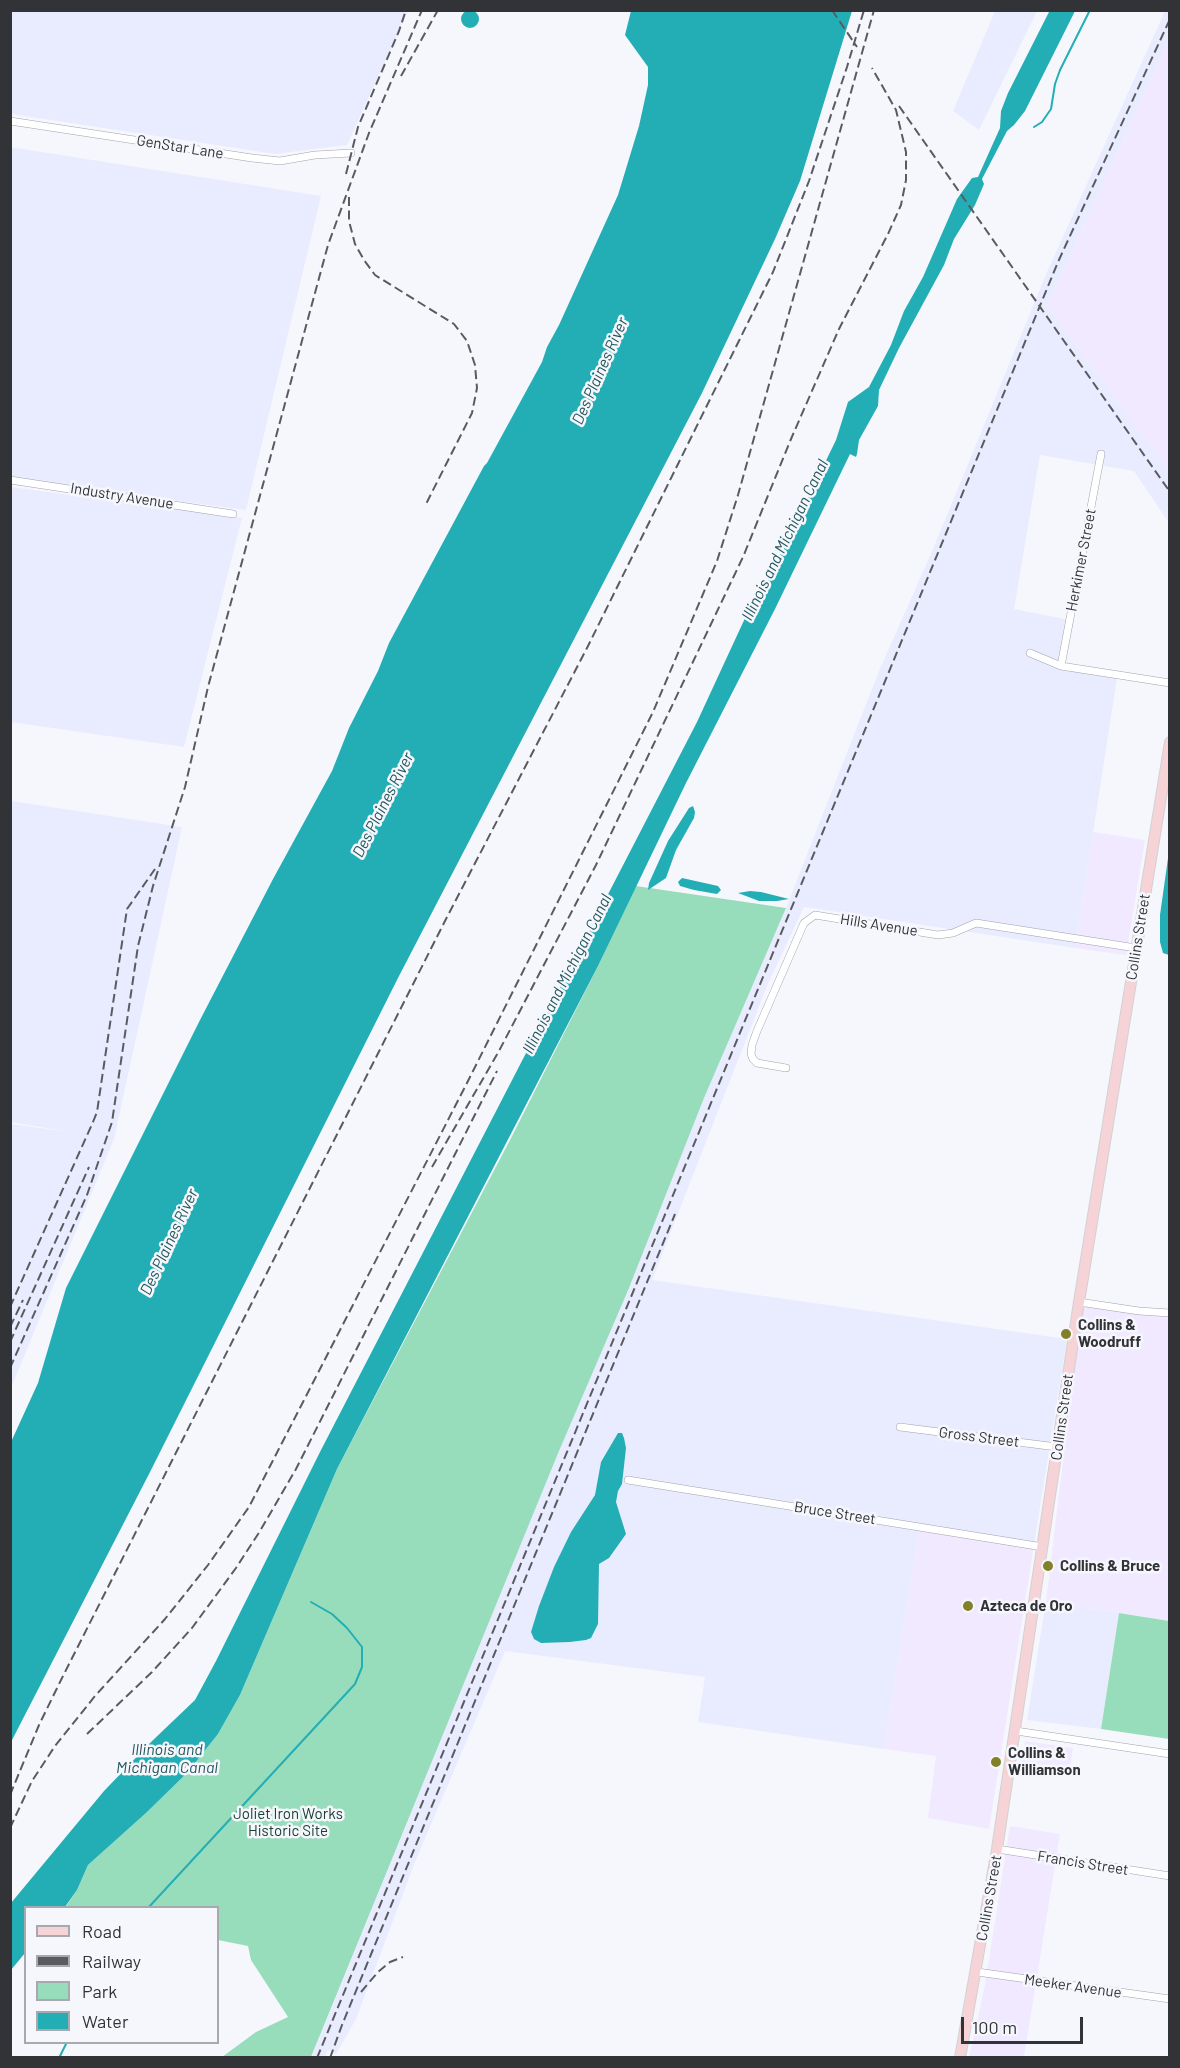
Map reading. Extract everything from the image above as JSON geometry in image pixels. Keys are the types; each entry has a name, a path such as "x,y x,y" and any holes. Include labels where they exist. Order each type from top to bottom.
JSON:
{"main road":[{"name":"Collins Street","path":"960,2058 977,1972 1016,1731 1079,1302 1170,742"}],"street":[{"name":"GenStar Lane","path":"10,121 280,161 315,155 351,153"},
{"name":"Herkimer Street","path":"1061,666 1101,454"},
{"name":"Industry Avenue","path":"10,480 233,514"},
{"path":"1030,653 1061,666 1170,683"},
{"name":"Hills Avenue","path":"786,1068 757,1063 751,1054 752,1045 804,923 815,915 938,935 953,933 976,923 1136,948"},
{"path":"1079,1302 1138,1311 1170,1313"},
{"name":"Gross Street","path":"900,1428 1057,1447"},
{"name":"Bruce Street","path":"628,1480 1043,1547"},
{"path":"1016,1731 1170,1754"},
{"name":"Francis Street","path":"997,1849 1170,1876"},
{"name":"Meeker Avenue","path":"977,1972 1170,1999"}],"shaded area":[{"path":"10,11 408,11 347,145 275,154 11,114"},
{"path":"995,11 1037,11 979,130 953,111"},
{"path":"1165,11 1169,11 1169,40 1047,306 1162,461 1169,475 1169,523 1134,471 1040,455 1014,609 1074,621 1065,664 1118,672 1075,948 804,907 767,986 652,1280 1067,1339 1034,1545 920,1524 884,1749 698,1722 705,1677 505,1651 415,1862 356,2019 336,2054 328,2050 325,2057 311,2058 559,1451 629,1288 704,1098 786,908 879,671 933,549 1047,272"},
{"path":"1169,40 1169,475 1162,461 1047,306"},
{"path":"10,147 321,196 246,510 11,479"},
{"path":"11,487 242,518 184,747 11,722"},
{"path":"11,801 182,827 114,1139 11,1388 11,1124 69,1132 11,1122"},
{"path":"1093,832 1145,840 1126,955 1075,948"},
{"path":"1082,1305 1169,1316 1169,1621 1046,1601"},
{"path":"920,1524 1034,1545 989,1829 928,1818 936,1756 884,1749"},
{"path":"1046,1601 1119,1613 1101,1729 1027,1720"},
{"path":"1025,1741 1073,1748 1069,1773 1020,1767"},
{"path":"1010,1826 1060,1834 1024,2057 969,2058 985,1985"}],"green space":[{"name":"Joliet Iron Works Historic Site","path":"636,886 786,908 704,1098 629,1288 559,1451 311,2057 222,2057 256,2032 288,2017 251,1960 248,1946 219,1940 219,1906 66,1906 77,1890 88,1865 187,1773 218,1734 240,1695 337,1469 510,1140"},
{"path":"1119,1613 1169,1621 1169,1739 1101,1729"}],"water":[{"path":"466,10 474,10 479,15 477,26 466,28 461,23 461,15"},
{"name":"Illinois and Michigan Canal","path":"1050,10 1075,11 1025,111 1007,131 982,179 984,184 975,205 954,239 944,265 879,390 878,406 859,440 856,457 850,454 775,609 686,783 598,966 337,1469 240,1695 218,1734 187,1773 88,1865 77,1890 66,1906 24,1906 24,1954 11,1970 11,1903 104,1791 195,1700 216,1661 321,1450 697,722 746,616 766,584 836,440 848,402 869,387 891,345 904,311 923,277 957,199 972,178 978,177 1000,128 1001,111"},
{"name":"Des Plaines River","path":"631,11 852,11 800,181 702,393 399,976 149,1474 11,1742 11,1442 38,1383 66,1288 200,1020 332,771 349,728 378,671 389,643 542,362 618,195 639,126 648,85 648,67 625,35"},
{"path":"693,806 694,818 676,850 666,878 648,890 668,841 689,808"},
{"path":"1169,851 1169,955 1163,953 1160,942 1160,915"},
{"path":"682,878 718,886 721,890 717,894 680,886 678,882"},
{"path":"750,891 789,899 759,901 738,893"},
{"path":"618,1433 622,1433 626,1448 622,1484 616,1502 626,1534 609,1558 599,1564 598,1624 591,1638 586,1640 541,1643 534,1639 531,1632 539,1606 571,1532 595,1495 601,1462"}],"waterway":[{"path":"1034,127 1042,122 1051,109 1060,70 1090,10"},
{"path":"150,1906 355,1684 362,1667 362,1647 332,1614 311,1602"},
{"path":"59,2058 66,2044"}],"railway":[{"path":"346,174 358,127 406,10"},
{"path":"10,1368 87,1195 112,1122 138,946 153,886 185,787 208,687 328,245 369,133 422,10"},
{"path":"401,76 438,10"},
{"path":"832,10 857,47"},
{"path":"10,1795 39,1725 62,1678 446,919 588,646 773,272 809,181 864,10"},
{"path":"10,1828 32,1781 55,1746 95,1696 165,1619 208,1565 249,1507 466,1085 653,712 717,561 738,495 874,10"},
{"path":"317,2058 1058,262 1170,19"},
{"path":"432,1167 499,1051 596,865 743,557 839,329 901,205 906,180 906,152 896,110 872,68"},
{"path":"899,106 1170,492"},
{"path":"349,197 349,221 355,244 375,275 454,324 467,341 475,365 477,388 472,413 425,506"},
{"path":"10,1307 97,1112 127,909 155,869"},
{"path":"87,1734 152,1672 192,1628 260,1531 296,1469 497,1071"},
{"path":"10,1342 89,1167"},
{"path":"330,2058 675,1214"},
{"path":"10,1327 23,1300"},
{"path":"361,1992 378,1972 390,1962 403,1957"}],"place":[{"name":"Collins & Woodruff","path":"1066,1334"},
{"name":"Collins & Bruce","path":"1048,1566"},
{"name":"Azteca de Oro","path":"968,1606"},
{"name":"Collins & Williamson","path":"996,1762"}]}
